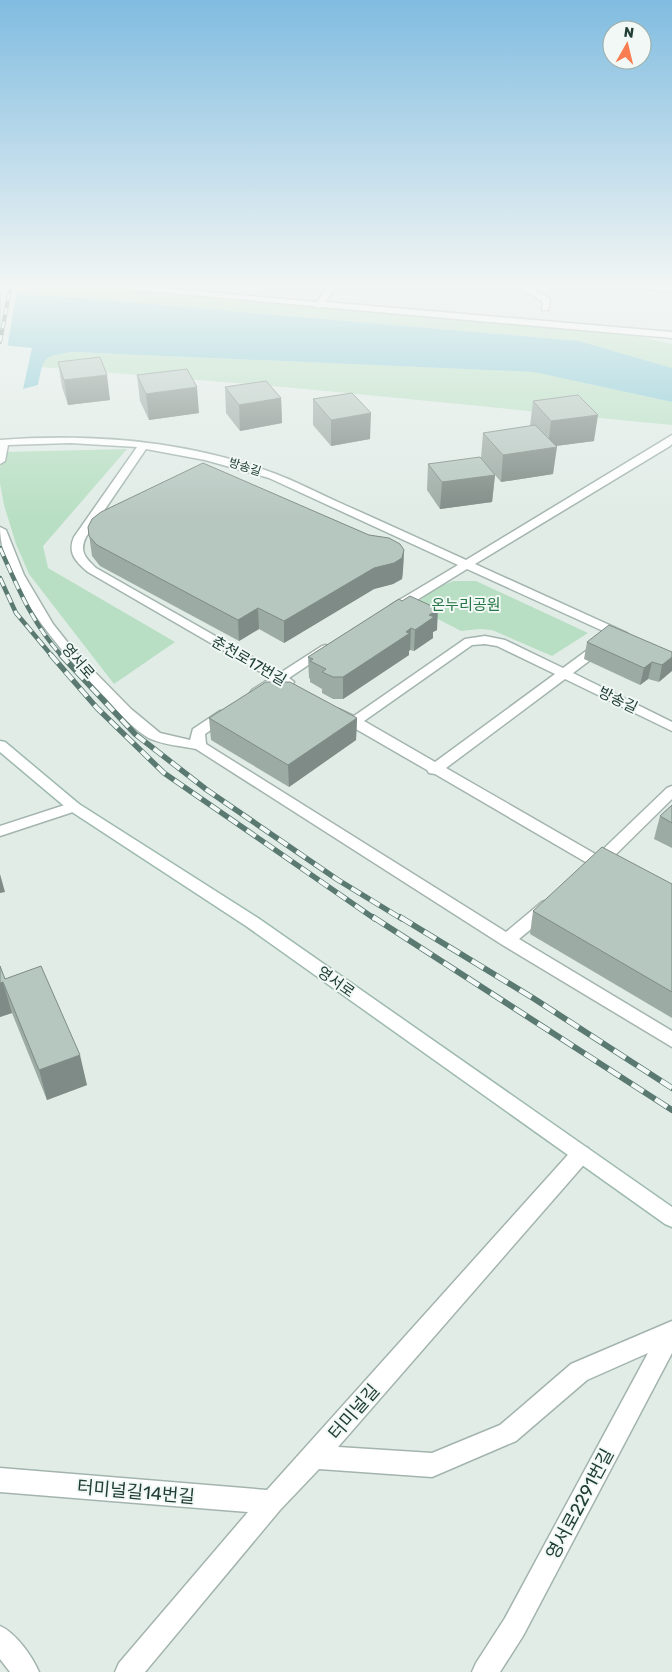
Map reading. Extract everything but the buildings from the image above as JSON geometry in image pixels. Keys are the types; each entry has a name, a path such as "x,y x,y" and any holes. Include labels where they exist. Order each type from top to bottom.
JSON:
{"street":[{"name":"방송길","path":"2,443 32,440 144,445 196,453 232,462 272,476 636,642"},
{"path":"0,461 2,443"},
{"path":"386,614 670,443"},
{"name":"춘천로17번길","path":"144,445 80,537 75,548 76,555 92,570 296,688"},
{"name":"영서로","path":"0,530 18,575 48,624 72,656 126,712 155,736 200,746 507,940 672,1040"},
{"path":"434,770 618,633"},
{"name":"방송길","path":"354,722 469,642 485,640 501,643 672,727"},
{"path":"200,746 197,739 198,732 279,678 337,643"},
{"path":"329,707 434,770 623,875"},
{"name":"영서로","path":"0,745 74,807 252,922 672,1218"},
{"path":"584,876 672,791"},
{"path":"0,831 74,807"},
{"path":"507,940 560,895"},
{"name":"터미널길","path":"128,1672 272,1502 314,1457 581,1154"},
{"name":"영서로2291번길","path":"314,1457 432,1465 508,1433 579,1372 671,1332"},
{"name":"영서로2291번길","path":"485,1672 514,1627 671,1332"},
{"name":"터미널길14번길","path":"0,1480 272,1502"},
{"path":"0,1639 26,1672"}],"green space":[{"path":"44,362 305,362 535,372 672,402 672,425 295,388 42,367"},
{"path":"651,362 672,362 672,368"},
{"path":"127,449 43,546 48,568 175,642 114,684 29,574 16,544 4,505 0,483 0,468 4,452"},
{"name":"온누리공원","path":"454,581 476,581 588,633 552,656 492,630 461,631 413,606 437,587"}],"water":[{"path":"29,362 44,362 38,385 23,389"},
{"path":"304,362 651,362 672,368 672,402 534,372"}],"railway":[{"path":"0,548 19,591 34,618 62,656"},
{"path":"0,578 16,613 52,656"},
{"path":"51,655 97,708 164,773 375,919"},
{"path":"61,655 135,734 207,790 338,880 402,919"},
{"path":"373,917 672,1110"},
{"path":"400,917 533,998 672,1088"}]}
